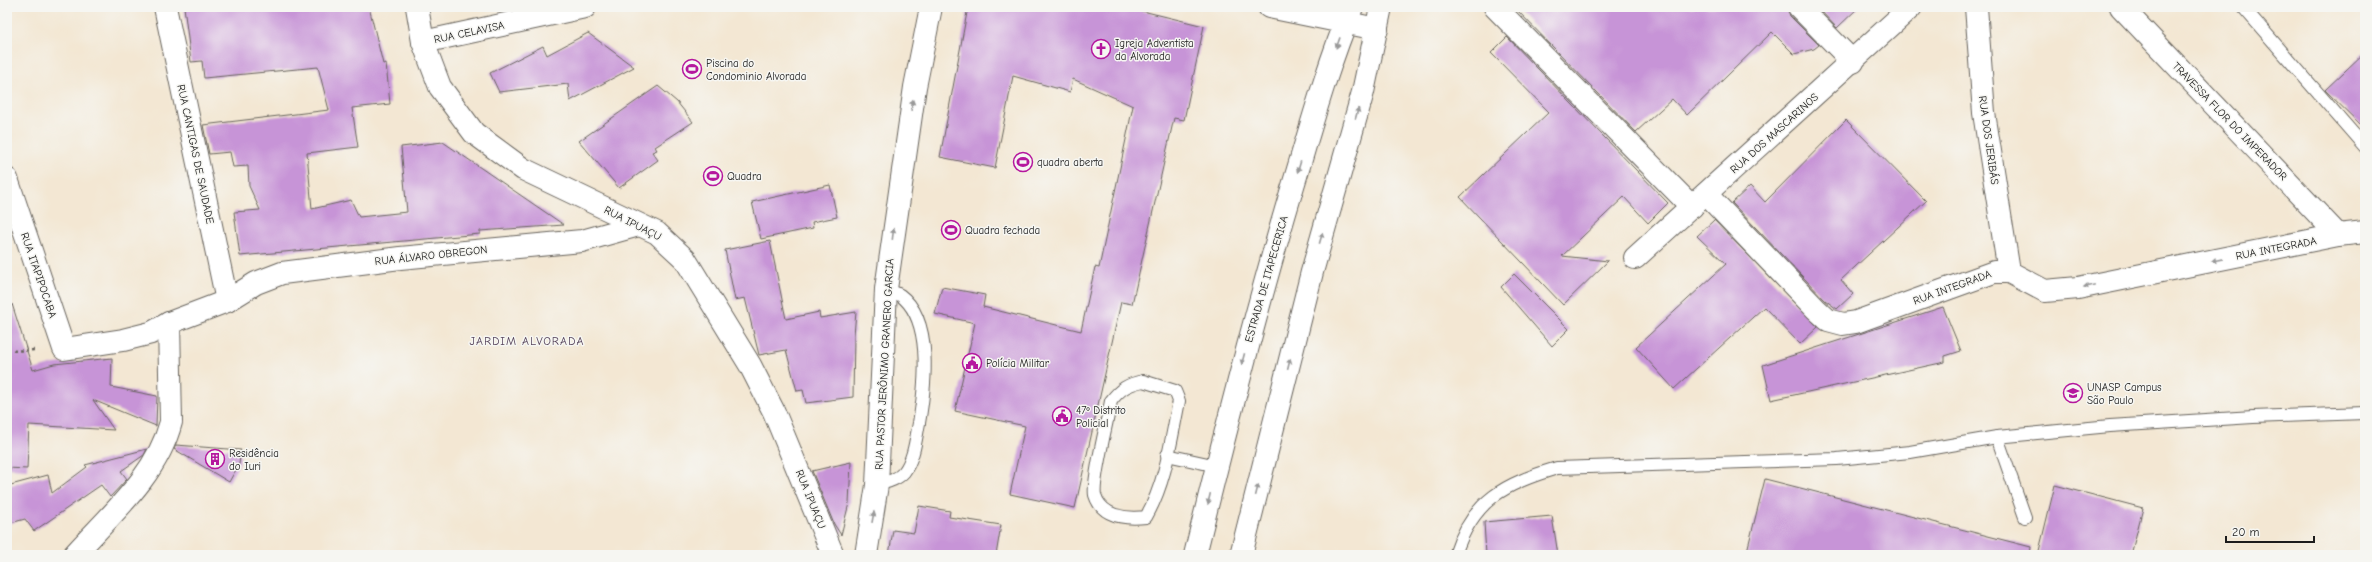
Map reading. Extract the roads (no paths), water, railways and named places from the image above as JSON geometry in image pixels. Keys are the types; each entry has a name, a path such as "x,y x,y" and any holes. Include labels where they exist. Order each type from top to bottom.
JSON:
{"street":[{"name":"RUA CANTIGAS DE SAUDADE","path":"165,7 227,301"},
{"name":"RUA IPUAÇU","path":"417,7 422,42 440,87 474,133 523,169 657,233 685,259 750,365 774,412 833,555"},
{"name":"RUA CELAVISA","path":"422,42 585,7"},
{"name":"RUA PASTOR JERÔNIMO GRANERO GARCIA","path":"866,555 877,486 886,289 913,102 931,7"},
{"path":"1269,7 1349,14 1377,29"},
{"path":"1241,555 1312,272 1363,92 1381,7"},
{"name":"RUA INTEGRADA","path":"1495,7 1828,320 1843,324 1883,313 1997,271 2009,272 2045,291 2078,288 2338,235 2365,232"},
{"path":"1799,7 1853,62"},
{"name":"RUA DOS MASCARINOS","path":"1635,258 1853,62 1911,7"},
{"name":"RUA DOS JERIBÁS","path":"1976,7 1984,113 2009,272"},
{"name":"TRAVESSA FLOR DO IMPERADOR","path":"2121,7 2338,235"},
{"name":"ESTRADA DE ITAPECERICA","path":"1195,555 1266,274 1329,68 1349,14"},
{"name":"RUA ITAPIPOCABA","path":"7,179 64,349"},
{"name":"RUA ÁLVARO OBREGON","path":"64,349 123,340 151,333 169,323 227,301 256,284 282,273 400,258 582,241 639,225"},
{"path":"74,555 149,472 168,436 171,422 169,323"}],"lane":[{"path":"2243,7 2365,147"},
{"path":"877,486 896,479 904,471 912,454 925,389 924,345 918,321 900,296 886,289"},
{"path":"1143,381 1175,391 1179,401 1168,455 1161,482 1146,517 1127,519 1112,514 1099,502 1095,486 1111,401 1118,391 1129,384 1143,381"},
{"path":"1455,555 1470,524 1493,494 1521,479 1557,468 1837,459 1910,452 1997,437 2110,426 2253,417 2365,413"},
{"path":"1997,437 2025,517"},
{"path":"1168,455 1217,466"}],"place":[{"name":"Igreja Adventista da Alvorada","path":"1101,49"},
{"name":"Piscina do Condominio Alvorada","path":"692,69"},
{"name":"quadra aberta","path":"1023,162"},
{"name":"Quadra","path":"713,176"},
{"name":"Quadra fechada","path":"951,230"},
{"name":"Polícia Militar","path":"972,363"},
{"name":"UNASP Campus São Paulo","path":"2073,393"},
{"name":"47º Distrito Policial","path":"1062,416"},
{"name":"Residência do Iuri","path":"215,459"}],"district":[{"name":"JARDIM ALVORADA","path":"527,341"}]}
